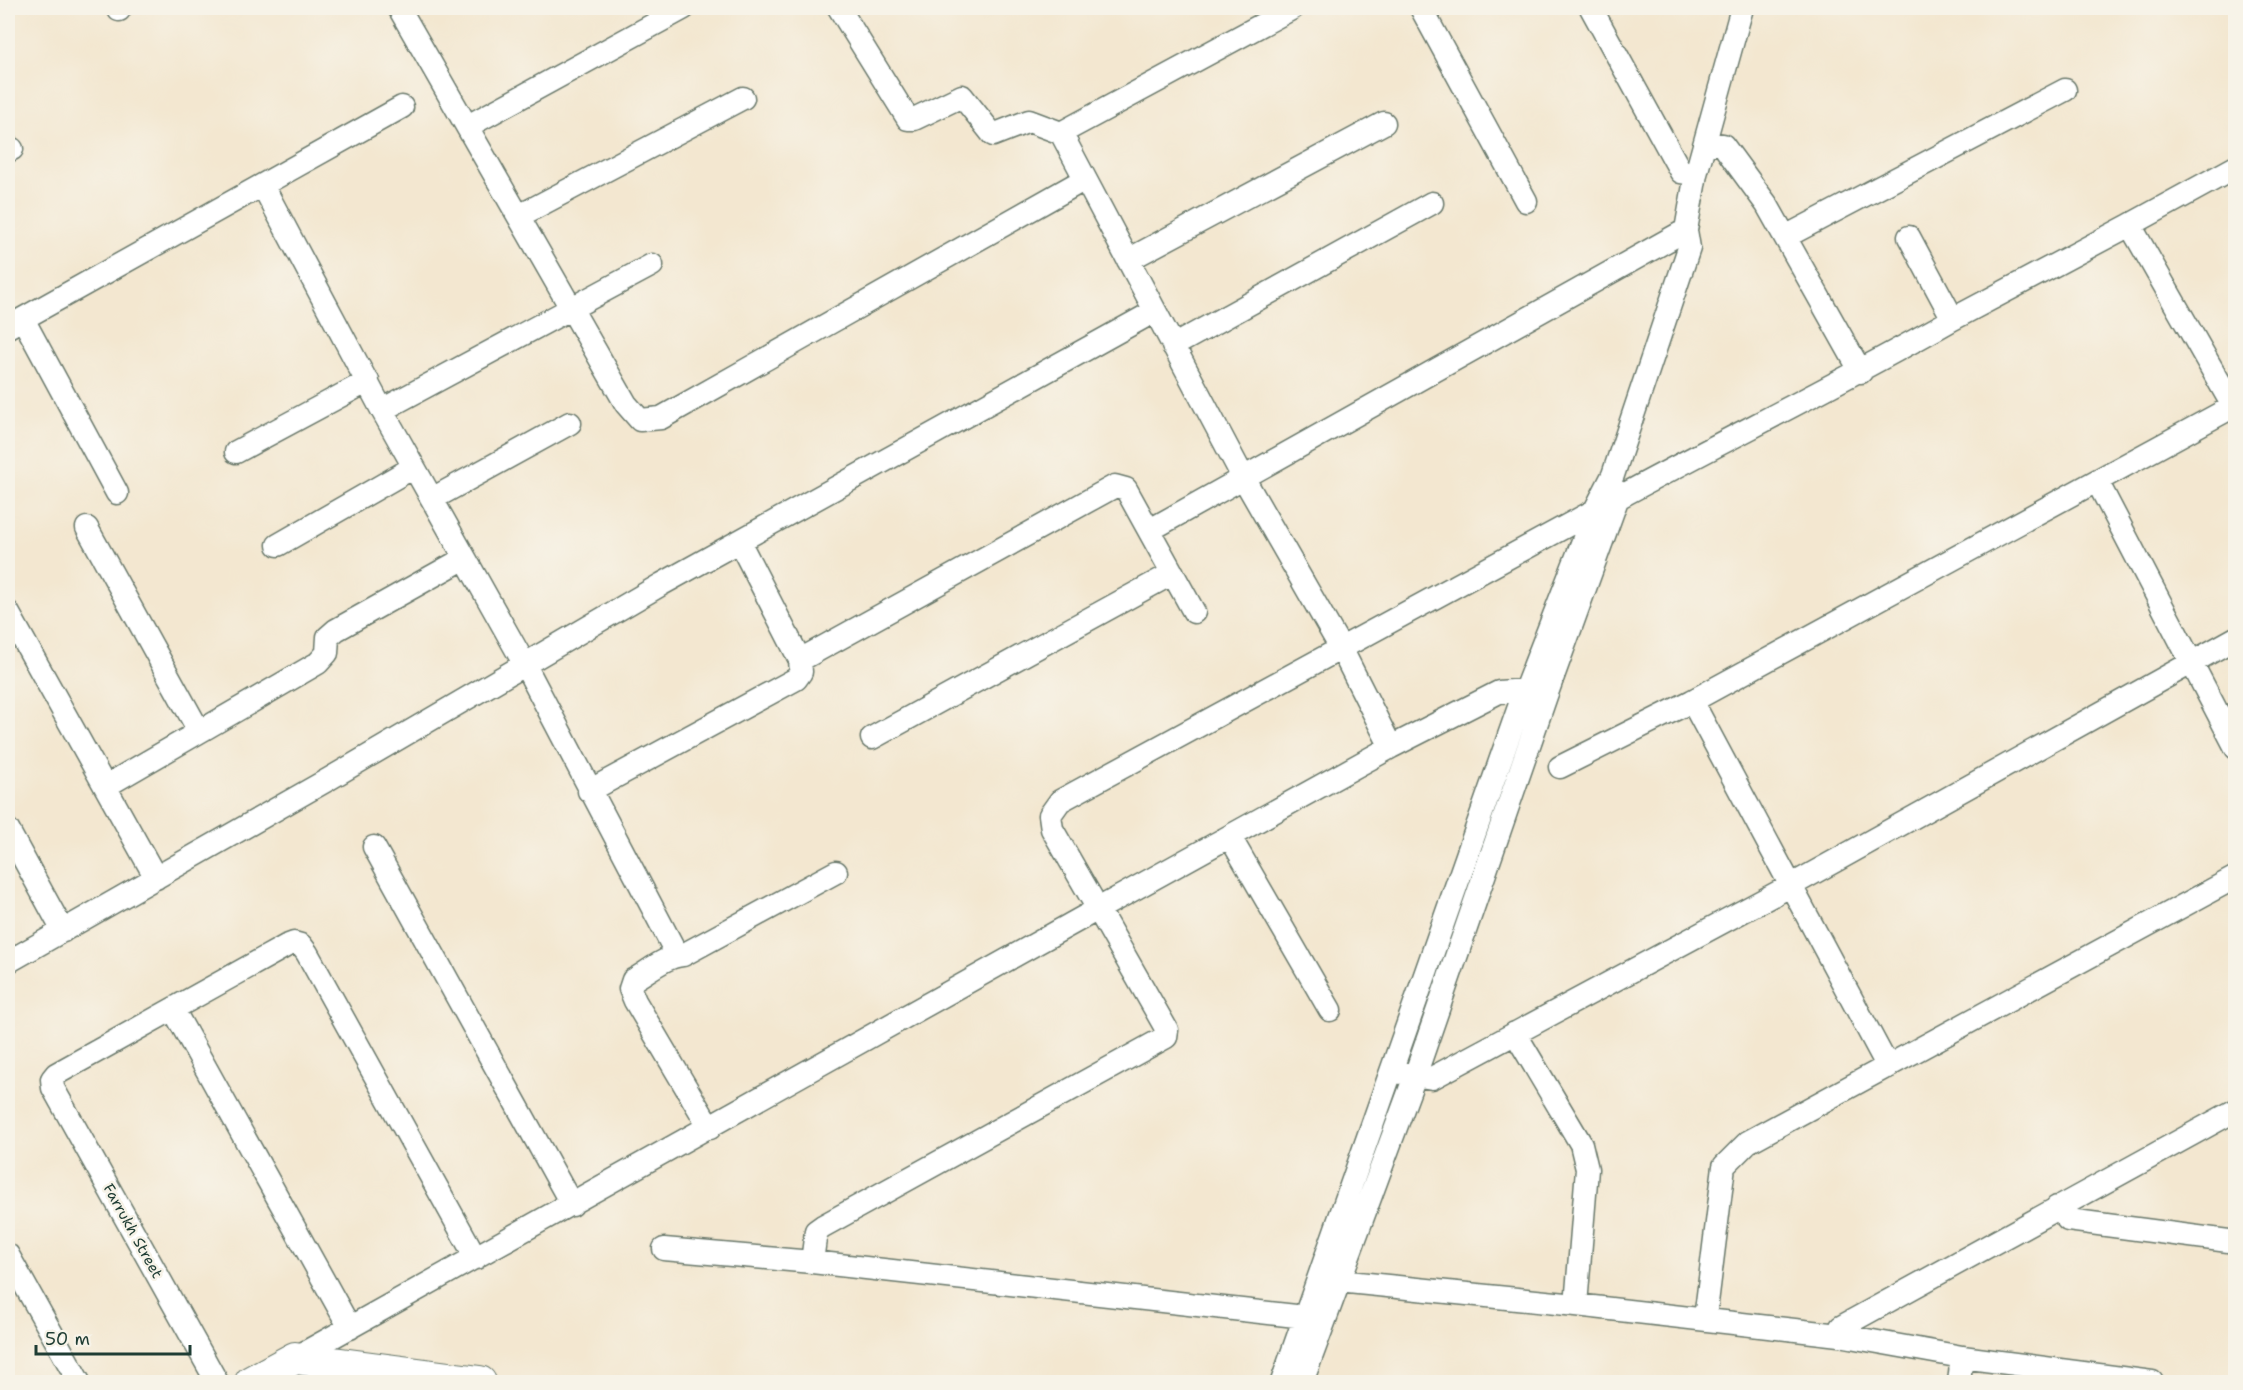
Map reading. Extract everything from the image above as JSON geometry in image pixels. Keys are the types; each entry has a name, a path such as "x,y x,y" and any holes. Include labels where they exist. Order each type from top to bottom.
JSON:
{"street":[{"path":"399,8 626,404 640,420 661,418 1085,179"},
{"path":"468,126 684,8"},
{"path":"839,8 908,119 914,119 962,96 993,135 1029,121 1061,133 1244,479 1342,650 1391,747"},
{"path":"1061,133 1293,8"},
{"path":"1421,8 1526,201"},
{"path":"1591,8 1681,172 1696,174"},
{"path":"1302,1383 1328,1279 1392,1070 1525,690 1595,510 1613,475 1689,248 1686,230 1696,174 1742,8"},
{"path":"1785,237 2066,90"},
{"path":"519,216 743,98"},
{"path":"117,494 15,323 402,107"},
{"path":"1128,260 1384,123"},
{"path":"1705,142 1723,145 1785,237 1862,372"},
{"path":"812,1262 816,1231 823,1226 1166,1037 1167,1030 1052,829 1050,814 1060,801 1342,650 1618,497 1862,372 1953,319 2235,167"},
{"path":"263,186 382,410 525,665 589,791 672,945 671,956 662,965 633,980 630,989 710,1128"},
{"path":"1173,346 1432,203"},
{"path":"1560,767 1692,701 2234,406 2130,225"},
{"path":"1150,530 1686,230"},
{"path":"1909,237 1953,319"},
{"path":"382,410 652,265"},
{"path":"8,962 662,584 1155,312"},
{"path":"236,452 368,381"},
{"path":"432,499 570,423"},
{"path":"278,545 414,467"},
{"path":"1282,1383 1305,1317 1328,1279 1415,1076 1546,696 1618,497 1613,475"},
{"path":"2097,481 2235,748"},
{"path":"800,660 1115,486 1126,489 1194,612"},
{"path":"87,528 199,731"},
{"path":"589,791 796,680 801,672 800,660 743,549"},
{"path":"106,786 318,663 327,654 328,637 336,630 465,558"},
{"path":"872,738 1173,573"},
{"path":"8,612 156,878"},
{"path":"1392,1070 1432,1078 1790,886 2235,638"},
{"path":"297,1370 350,1328 1391,747 1499,692 1525,690 1546,696"},
{"path":"1692,701 1888,1067"},
{"path":"8,830 63,931"},
{"path":"1230,837 1330,1010"},
{"path":"374,847 572,1205"},
{"path":"671,956 683,955 836,872"},
{"path":"1705,1319 1724,1166 1748,1142 2235,877"},
{"path":"350,1328 173,1009 286,946 294,943 301,945 476,1258"},
{"name":"Farrukh Street","path":"173,1009 56,1074 52,1079 53,1088 218,1383"},
{"path":"1515,1033 1581,1144 1587,1169 1576,1305"},
{"path":"1839,1335 1841,1327 2235,1110"},
{"path":"2057,1207 2068,1220 2235,1242"},
{"path":"664,1249 812,1262 1305,1317"},
{"path":"8,1255 79,1383"},
{"path":"1328,1279 1839,1335 1962,1357 2152,1383"},
{"path":"1959,1383 1962,1357"},
{"path":"256,1380 297,1370 480,1383"}]}
